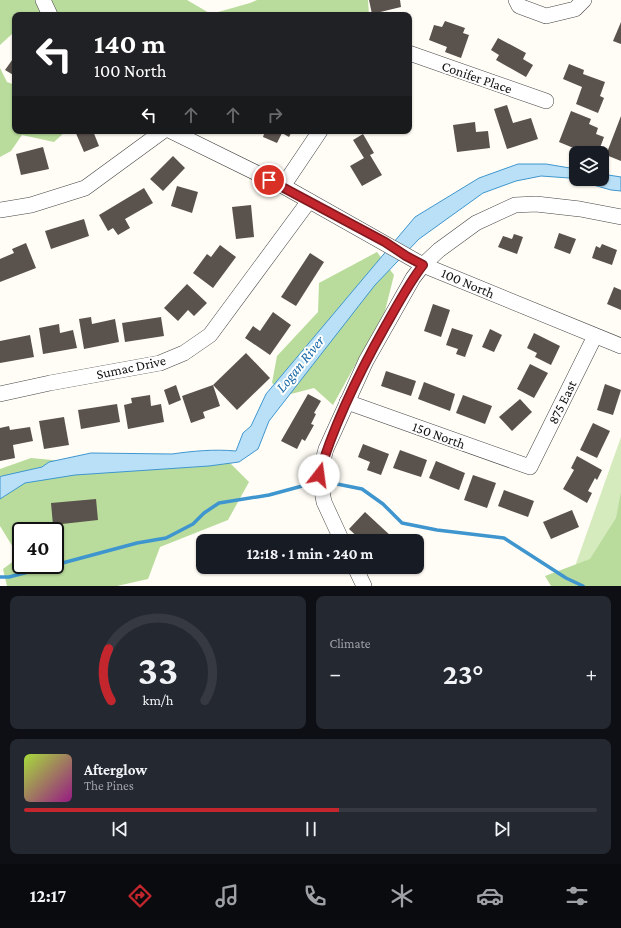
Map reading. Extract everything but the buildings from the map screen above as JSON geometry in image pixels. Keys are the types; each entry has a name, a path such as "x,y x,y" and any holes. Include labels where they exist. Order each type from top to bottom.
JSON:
{"street":[{"path":"43,0 49,12"},
{"path":"516,0 518,6 546,16 575,9 584,0"},
{"name":"Conifer Place","path":"412,54 546,101"},
{"path":"0,210 31,205 85,188 159,134"},
{"name":"100 North","path":"177,134 283,186 385,242 423,265 621,346"},
{"path":"283,186 318,134"},
{"name":"Sumac Drive","path":"0,394 50,383 160,363 184,353 210,335 309,201"},
{"path":"339,534 324,502 319,475 326,449 366,361 413,278 423,265 439,250 476,223 515,205 536,204 580,209 621,217"},
{"name":"875 East","path":"530,468 595,336"},
{"name":"150 North","path":"347,402 530,468"},
{"path":"358,574 364,586"}],"green space":[{"path":"0,0 35,0 41,12 12,12 12,34 0,45"},
{"path":"50,0 187,0 208,12 56,12"},
{"path":"257,0 368,0 369,12 218,12"},
{"path":"0,68 7,82 12,84 12,134 63,134 54,142 22,135 11,151 0,157"},
{"path":"377,252 394,275 385,311 333,405 314,388 287,395 272,383 277,356 318,312 319,283"},
{"path":"621,437 621,586 568,586"},
{"path":"31,458 116,466 229,462 249,482 228,520 160,547 148,579 117,586 7,586 3,569 12,562 12,574 64,574 64,522 12,522 12,546 0,526 0,469"},
{"path":"621,492 621,586 551,586 545,576 590,559 616,518"}],"water":[{"name":"Logan River","path":"518,164 546,164 569,168 569,178 541,176 516,181 483,193 419,239 375,285 269,421 258,449 239,462 209,466 75,475 25,483 0,499 0,477 42,467 49,462 91,453 172,454 220,450 236,451 243,433 251,426 266,394 415,217 479,178"},
{"path":"609,175 621,177 621,191 597,186 609,186"}],"waterway":[{"path":"327,482 362,489 383,504 402,523 437,530 504,538 566,578 583,586"},
{"path":"64,563 137,543 166,538 193,524 204,513 219,503 269,495 306,485"},
{"path":"0,577 9,577 20,574"}],"route":[{"path":"269,180 283,186 385,242 423,265 413,278 366,361 326,449 319,475"}]}
